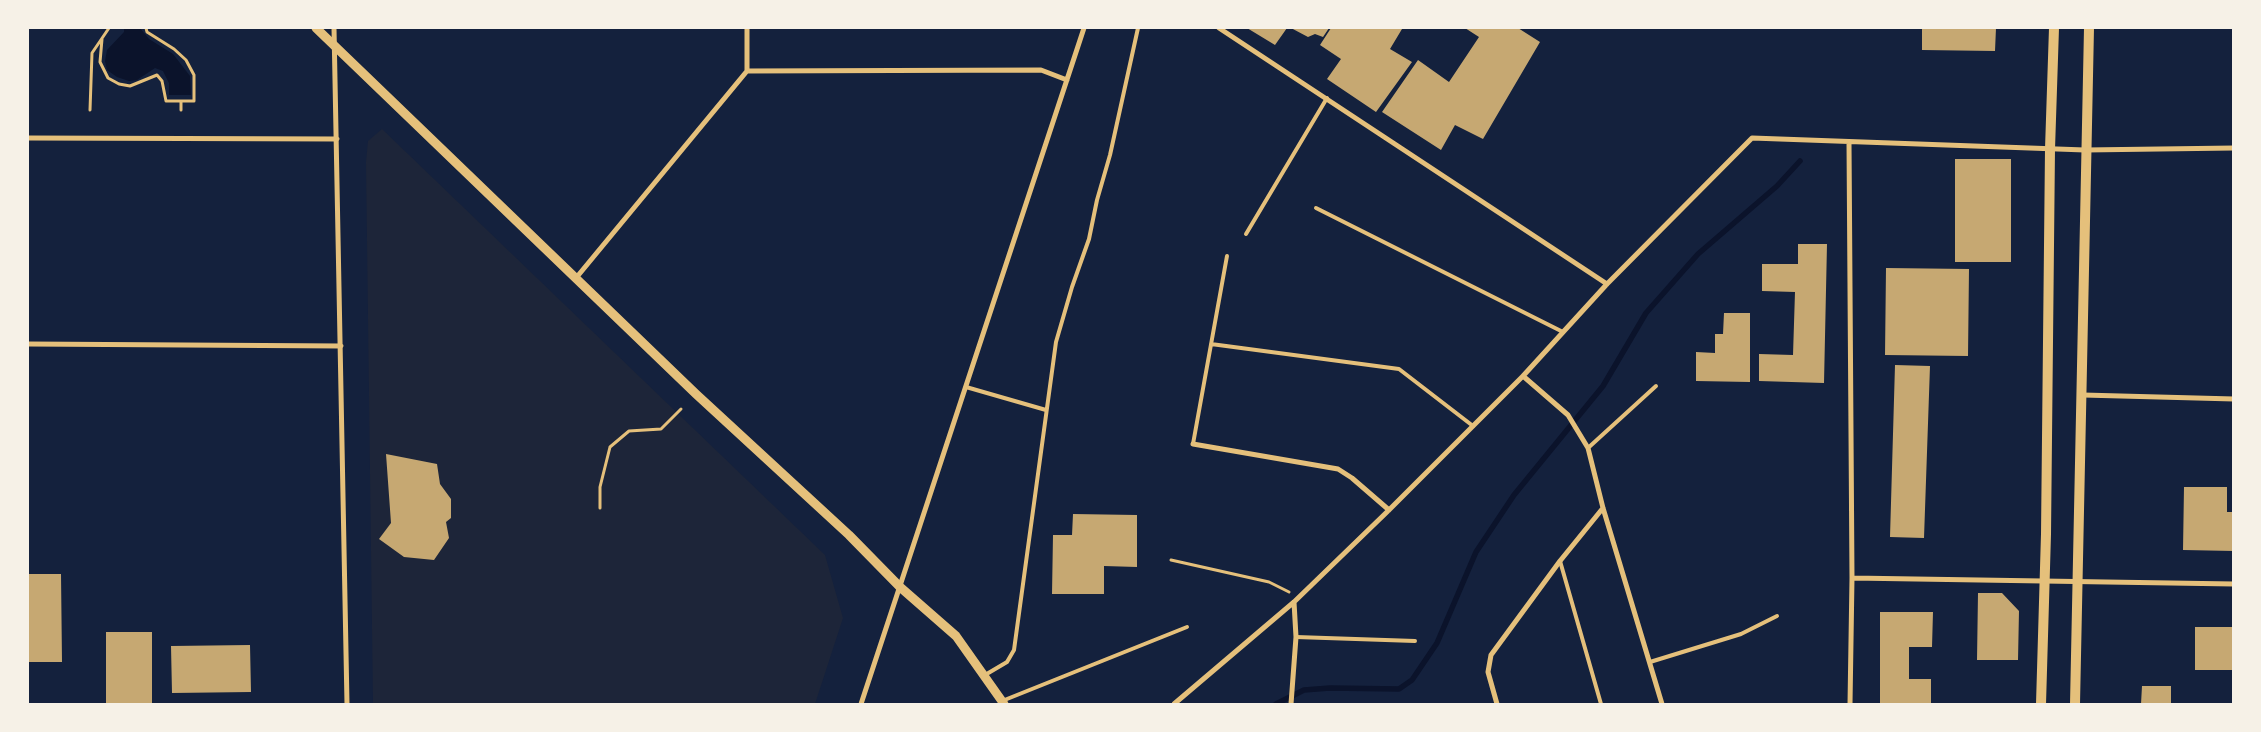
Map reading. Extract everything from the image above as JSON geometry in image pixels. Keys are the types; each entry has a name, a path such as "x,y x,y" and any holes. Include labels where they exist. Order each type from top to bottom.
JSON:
{"main road":[{"path":"2041,704 2050,149 2054,28"},
{"path":"2076,704 2083,395 2085,150 2089,28"}],"street":[{"path":"316,28 696,394 849,535 900,587 956,636 986,675 1003,703"},
{"path":"334,28 347,704"},
{"path":"576,278 747,71 747,28"},
{"path":"861,704 1084,28"},
{"path":"1219,28 1607,284"},
{"path":"747,71 1041,70 1067,80"},
{"path":"28,138 337,139"},
{"path":"1174,704 1294,602 1389,510 1523,376 1607,284 1752,138 2085,150 2234,148"},
{"path":"1849,142 1852,578 1850,704"},
{"path":"28,344 340,346"},
{"path":"1523,376 1568,415 1588,448 1603,508 1662,704"},
{"path":"2083,395 2234,399"},
{"path":"1193,444 1338,470 1352,478 1389,510"},
{"path":"1497,704 1488,672 1491,655 1560,561 1603,508"},
{"path":"1852,578 2234,584"},
{"path":"1291,704 1296,637 1294,602"}],"lane":[{"path":"986,675 1007,662 1014,650 1056,342 1072,287 1089,239 1097,200 1110,156 1138,28"},
{"path":"1246,234 1327,98"},
{"path":"1316,208 1564,332"},
{"path":"1193,444 1227,256"},
{"path":"1211,344 1399,369 1473,426"},
{"path":"1588,448 1656,386"},
{"path":"966,387 1046,410"},
{"path":"1560,561 1602,704"},
{"path":"1650,662 1741,634 1777,616"},
{"path":"1003,703 1187,627"},
{"path":"1296,637 1415,641"}],"path":[{"path":"90,110 92,53 109,28"},
{"path":"102,39 100,62 108,78 118,84 130,86 157,75 162,81 166,101 194,101 194,75 186,60 174,49 147,32 146,28"},
{"path":"181,101 181,110"},
{"path":"600,508 600,487 610,447 629,431 661,429 681,409"},
{"path":"1171,560 1269,582 1290,592 1294,602"}],"shaded area":[{"path":"124,28 140,28 149,39 173,54 190,76 191,95 169,95 169,83 163,71 155,68 137,80 129,81 117,77 107,70 105,61 107,50 124,32"},
{"path":"382,129 825,555 843,618 815,704 373,704 366,162 368,141"}],"building":[{"path":"1247,28 1287,28 1275,45"},
{"path":"1291,28 1329,28 1323,37 1315,34 1308,37"},
{"path":"1331,28 1402,29 1390,49 1412,62 1376,112 1327,79 1341,59 1320,45"},
{"path":"1465,28 1518,28 1540,42 1483,139 1455,125 1441,150 1382,112 1418,60 1449,82 1479,37"},
{"path":"1922,28 1996,28 1995,51 1922,50"},
{"path":"1955,159 2011,159 2011,262 1955,262"},
{"path":"1798,244 1827,244 1824,383 1759,381 1759,354 1793,355 1795,292 1762,291 1762,264 1798,264"},
{"path":"1886,268 1969,269 1968,356 1885,355"},
{"path":"1724,313 1750,313 1750,382 1696,381 1696,352 1715,353 1715,334 1723,334"},
{"path":"1895,365 1930,366 1924,538 1890,537"},
{"path":"386,454 437,464 440,484 451,499 451,518 446,522 449,538 434,560 404,557 379,539 391,523"},
{"path":"2184,487 2227,487 2227,512 2234,512 2234,551 2183,550"},
{"path":"1073,514 1137,515 1137,567 1104,566 1104,594 1052,594 1053,535 1072,535"},
{"path":"28,574 61,574 62,662 28,662"},
{"path":"1978,593 2002,593 2019,611 2018,660 1977,660"},
{"path":"1880,612 1933,612 1932,647 1909,647 1909,679 1931,679 1931,704 1880,704"},
{"path":"2195,627 2234,627 2234,670 2195,670"},
{"path":"106,632 152,632 152,704 106,704"},
{"path":"250,645 251,692 172,693 171,646"},
{"path":"2142,686 2171,686 2171,704 2141,704"}],"waterway":[{"path":"1276,704 1304,690 1330,688 1399,689 1412,680 1437,643 1476,552 1514,495 1603,386 1646,313 1698,254 1777,186 1800,161"}]}
